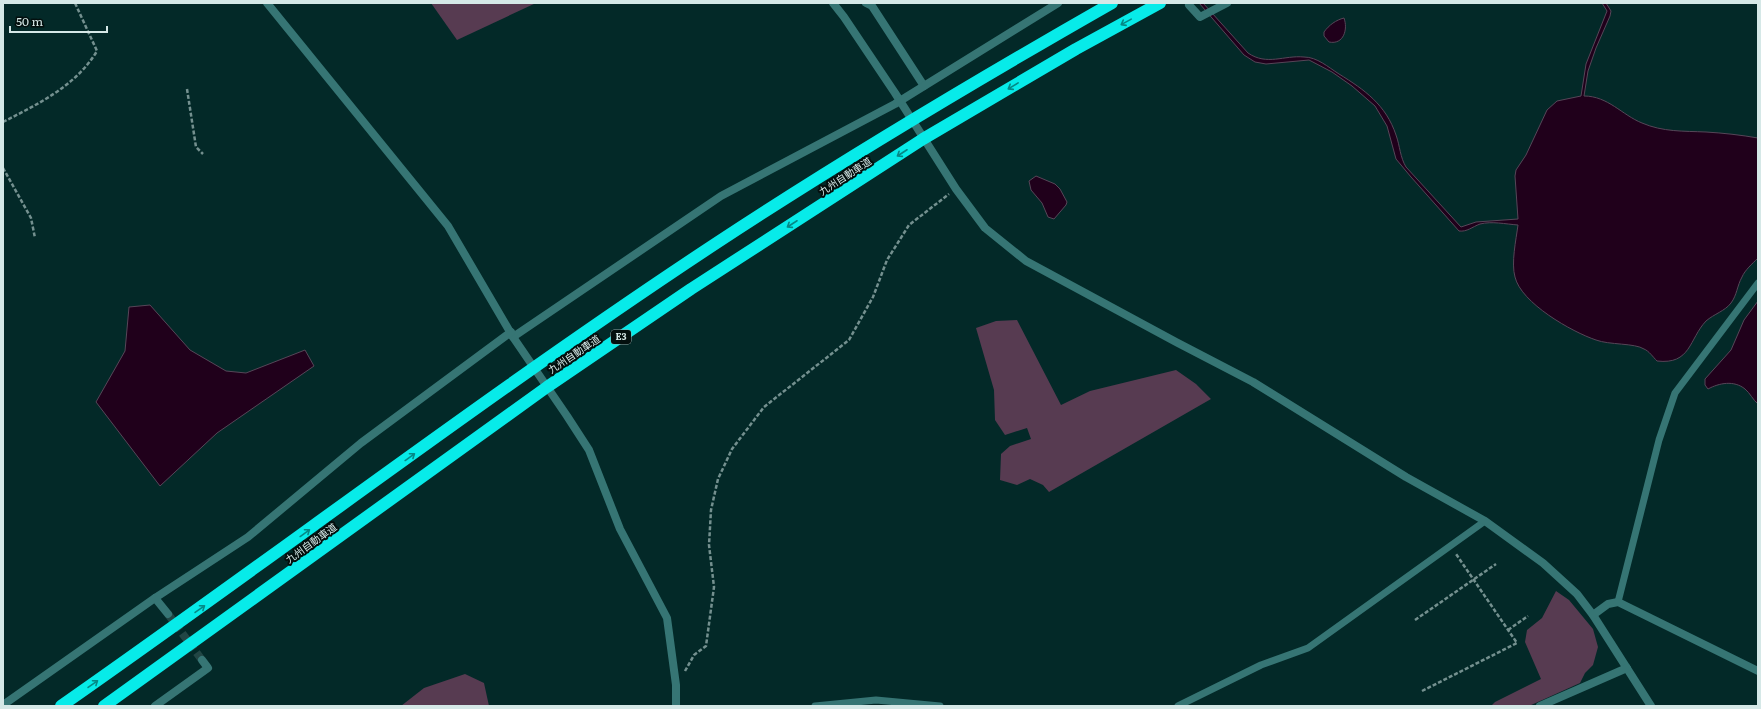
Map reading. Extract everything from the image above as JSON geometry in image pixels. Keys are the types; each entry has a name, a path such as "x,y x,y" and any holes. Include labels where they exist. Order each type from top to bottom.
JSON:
{"highway":[{"name":"九州自動車道","path":"61,706 204,606 522,376 715,244 887,134 1112,3"},
{"name":"九州自動車道","path":"104,706 547,387 691,289 924,139 1076,49 1160,3"}],"street":[{"path":"267,3 448,226 512,334 588,450 620,529 668,618 676,685 676,706"},
{"path":"866,3 872,6 924,86"},
{"path":"3,705 156,598 248,537 361,443 512,334 721,196 848,130 924,86 1058,3"},
{"path":"1189,5 1200,17 1227,3"},
{"path":"837,4 932,153 956,189 986,228 1026,261 1253,382 1406,477 1486,521 1543,563 1577,594 1593,615 1651,706"},
{"path":"156,598 168,614"},
{"path":"1593,615 1608,604 1618,602 1758,671"},
{"path":"155,706 208,668 202,660"},
{"path":"1540,706 1627,668"}],"lane":[{"path":"1618,602 1659,440 1675,393 1758,283"},
{"path":"1178,706 1261,665 1308,648 1486,521"},
{"path":"815,706 876,700 940,706"}],"path":[{"path":"3,122 71,83 90,62 97,51 75,3"},
{"path":"187,89 196,146 203,154"},
{"path":"3,168 31,218 35,238"},
{"path":"676,685 694,655 706,646 714,587 709,545 710,510 718,479 732,450 764,407 848,340 873,297 887,260 908,225 956,189"},
{"path":"1422,691 1517,643 1450,546"},
{"path":"1415,620 1496,564"},
{"path":"1508,630 1528,616"}],"shaded area":[{"path":"431,3 536,3 457,40"},
{"path":"1199,3 1203,3 1248,53 1255,57 1262,59 1276,59 1309,57 1327,66 1366,92 1387,115 1392,124 1402,159 1406,167 1461,227 1476,222 1518,219 1515,176 1516,170 1526,155 1547,110 1557,101 1581,96 1586,64 1607,11 1602,3 1606,3 1611,11 1610,16 1588,71 1584,96 1593,97 1608,102 1635,120 1658,128 1758,138 1758,258 1743,274 1735,297 1731,303 1706,321 1700,328 1688,349 1677,359 1657,361 1648,351 1640,347 1601,342 1586,336 1549,315 1527,297 1519,287 1514,271 1514,251 1518,225 1485,223 1467,230 1459,231 1396,159 1387,126 1375,106 1352,86 1332,72 1309,60 1266,64 1255,62 1244,55"},
{"path":"1344,18 1344,35 1338,41 1329,42 1324,36 1324,32 1333,23"},
{"path":"1036,176 1055,184 1060,189 1067,202 1054,219 1048,217 1042,203 1031,190 1029,181"},
{"path":"1758,301 1758,404 1741,386 1726,383 1708,389 1705,385 1705,379 1731,350 1744,320"},
{"path":"150,305 190,350 226,371 246,373 305,350 314,366 217,433 160,486 96,402 125,351 129,307"},
{"path":"1017,320 1061,405 1090,391 1176,370 1196,384 1211,399 1049,492 1043,485 1030,479 1017,485 1000,480 1001,454 1010,446 1031,439 1027,428 1005,435 995,420 994,390 976,328 996,321"},
{"path":"1556,591 1569,600 1593,629 1598,647 1593,665 1585,673 1580,683 1529,706 1491,706 1495,702 1541,679 1525,642 1527,630 1542,618"},
{"path":"465,674 484,683 489,706 401,706 424,688"}],"tunnel":[{"path":"168,614 202,660"}]}
